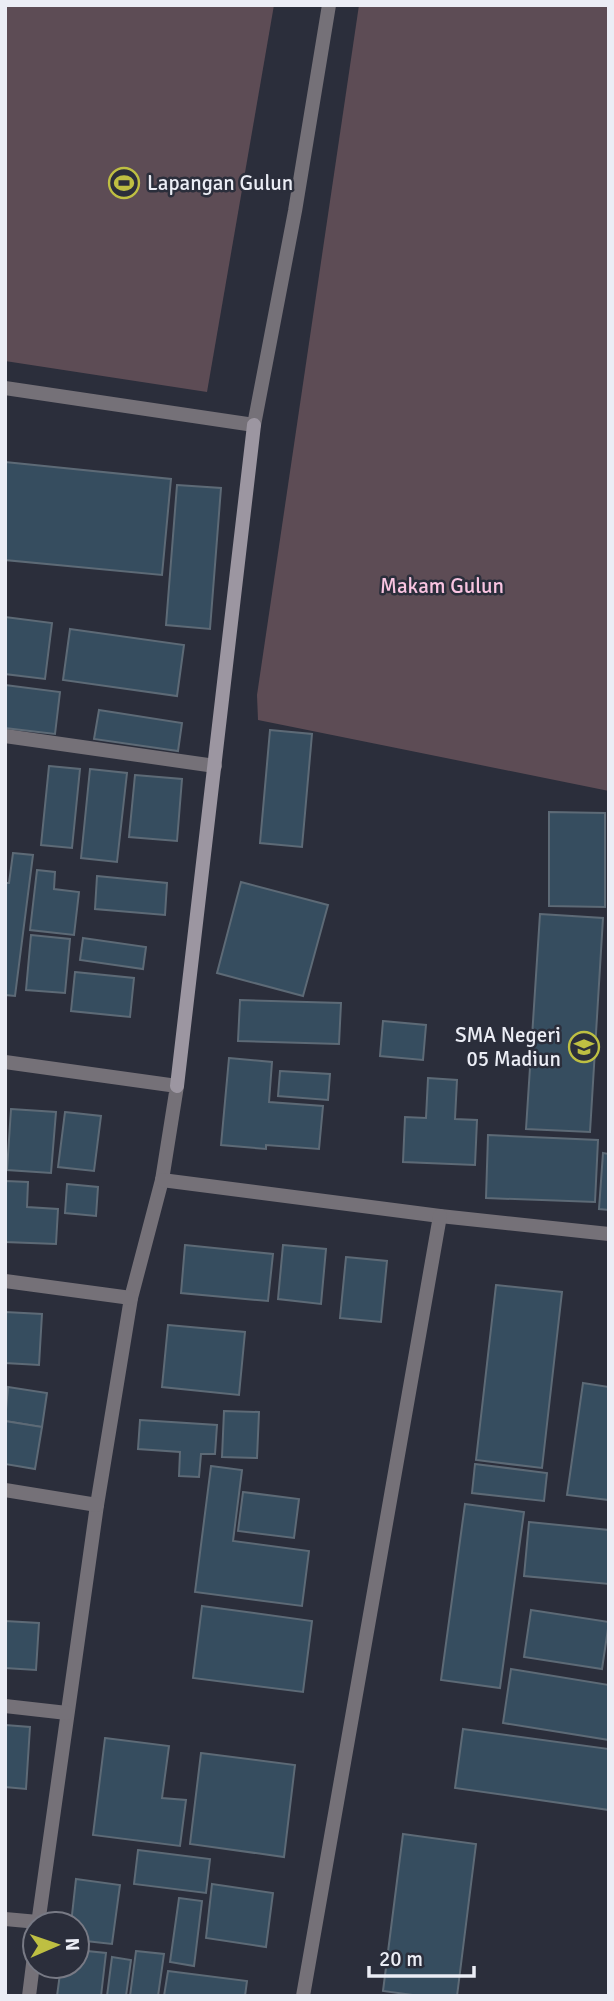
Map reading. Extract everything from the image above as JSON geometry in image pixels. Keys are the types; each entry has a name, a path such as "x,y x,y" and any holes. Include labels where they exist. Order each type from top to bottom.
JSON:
{"street":[{"path":"40,1910 97,1505 131,1298 162,1180 177,1086 254,425 295,211 329,5"},
{"path":"5,388 254,425"},
{"path":"5,736 215,766"},
{"path":"5,1062 177,1086"},
{"path":"162,1180 440,1216 609,1234"},
{"path":"303,1996 440,1216"},
{"path":"5,1281 131,1298"},
{"path":"5,1490 97,1505"},
{"path":"5,1706 67,1713"}],"green space":[{"name":"Lapangan Gulun","path":"5,5 274,5 207,392 5,361"},
{"name":"Makam Gulun","path":"359,5 609,5 609,791 258,720 257,695"}],"building":[{"path":"5,462 171,479 162,575 5,560"},
{"path":"177,485 221,488 210,629 166,625"},
{"path":"5,617 52,623 45,679 5,674"},
{"path":"70,629 184,645 177,696 63,680"},
{"path":"5,685 60,692 55,734 5,728"},
{"path":"99,710 182,723 178,751 94,739"},
{"path":"270,730 312,734 302,847 260,843"},
{"path":"49,766 80,769 72,848 41,845"},
{"path":"90,769 127,773 117,862 81,858"},
{"path":"135,775 182,779 177,841 129,837"},
{"path":"549,812 605,813 605,907 549,906"},
{"path":"13,853 33,855 15,996 5,995 5,883 9,883"},
{"path":"37,870 55,872 54,889 79,892 74,935 30,930"},
{"path":"97,876 167,883 165,915 95,909"},
{"path":"241,882 328,905 303,996 217,973"},
{"path":"540,914 603,918 590,1132 526,1129"},
{"path":"31,935 70,939 65,993 26,990"},
{"path":"83,938 146,947 143,969 80,960"},
{"path":"75,972 134,978 130,1017 71,1011"},
{"path":"240,1000 341,1003 339,1044 238,1041"},
{"path":"383,1021 426,1025 423,1060 380,1056"},
{"path":"229,1058 272,1062 269,1102 323,1106 319,1149 266,1145 266,1149 221,1145"},
{"path":"280,1071 330,1074 328,1100 278,1096"},
{"path":"428,1078 457,1080 455,1119 477,1120 475,1165 403,1162 405,1117 426,1118"},
{"path":"11,1109 56,1112 51,1173 7,1170"},
{"path":"65,1112 101,1116 94,1171 58,1167"},
{"path":"488,1135 598,1140 595,1202 486,1198"},
{"path":"603,1153 609,1154 609,1210 599,1209"},
{"path":"6,1181 28,1182 27,1207 58,1209 56,1244 5,1242"},
{"path":"67,1184 98,1187 96,1216 65,1213"},
{"path":"185,1245 273,1254 268,1301 181,1293"},
{"path":"283,1245 326,1249 321,1304 278,1299"},
{"path":"346,1257 387,1261 381,1322 340,1318"},
{"path":"496,1285 562,1292 542,1468 476,1460"},
{"path":"5,1312 42,1314 39,1365 5,1363"},
{"path":"168,1325 245,1332 239,1395 162,1387"},
{"path":"583,1383 609,1387 609,1500 567,1495"},
{"path":"8,1387 47,1393 42,1427 5,1421"},
{"path":"224,1411 259,1412 257,1458 222,1457"},
{"path":"140,1420 217,1425 215,1454 201,1454 199,1477 179,1476 180,1452 138,1449"},
{"path":"5,1421 42,1427 35,1469 5,1464"},
{"path":"475,1464 547,1473 544,1501 472,1493"},
{"path":"211,1466 242,1470 233,1541 309,1551 302,1606 195,1592"},
{"path":"243,1492 299,1499 294,1538 238,1531"},
{"path":"465,1504 524,1512 500,1688 441,1680"},
{"path":"529,1522 609,1530 609,1584 524,1576"},
{"path":"202,1606 312,1621 303,1692 193,1678"},
{"path":"531,1610 609,1622 602,1669 524,1657"},
{"path":"5,1621 39,1623 36,1670 5,1668"},
{"path":"511,1669 609,1685 609,1740 503,1723"},
{"path":"5,1725 30,1727 26,1789 5,1787"},
{"path":"463,1729 609,1749 609,1810 455,1788"},
{"path":"105,1738 169,1746 162,1798 186,1800 180,1846 93,1835"},
{"path":"201,1753 295,1765 284,1857 190,1844"},
{"path":"403,1834 476,1844 457,1996 420,1996 383,1991"},
{"path":"138,1850 210,1859 206,1893 134,1884"},
{"path":"76,1879 120,1885 112,1944 91,1942 91,1910 73,1910"},
{"path":"212,1884 273,1893 266,1947 206,1938"},
{"path":"179,1898 202,1901 194,1966 170,1962"},
{"path":"91,1951 106,1953 101,1996 57,1996 59,1980 91,1980"},
{"path":"136,1951 164,1954 158,1996 130,1996"},
{"path":"112,1957 131,1960 126,1996 107,1996"},
{"path":"168,1971 247,1981 245,1996 164,1996"}],"place":[{"name":"Lapangan Gulun","path":"124,183"},
{"name":"SMA Negeri 05 Madiun","path":"584,1047"}]}
